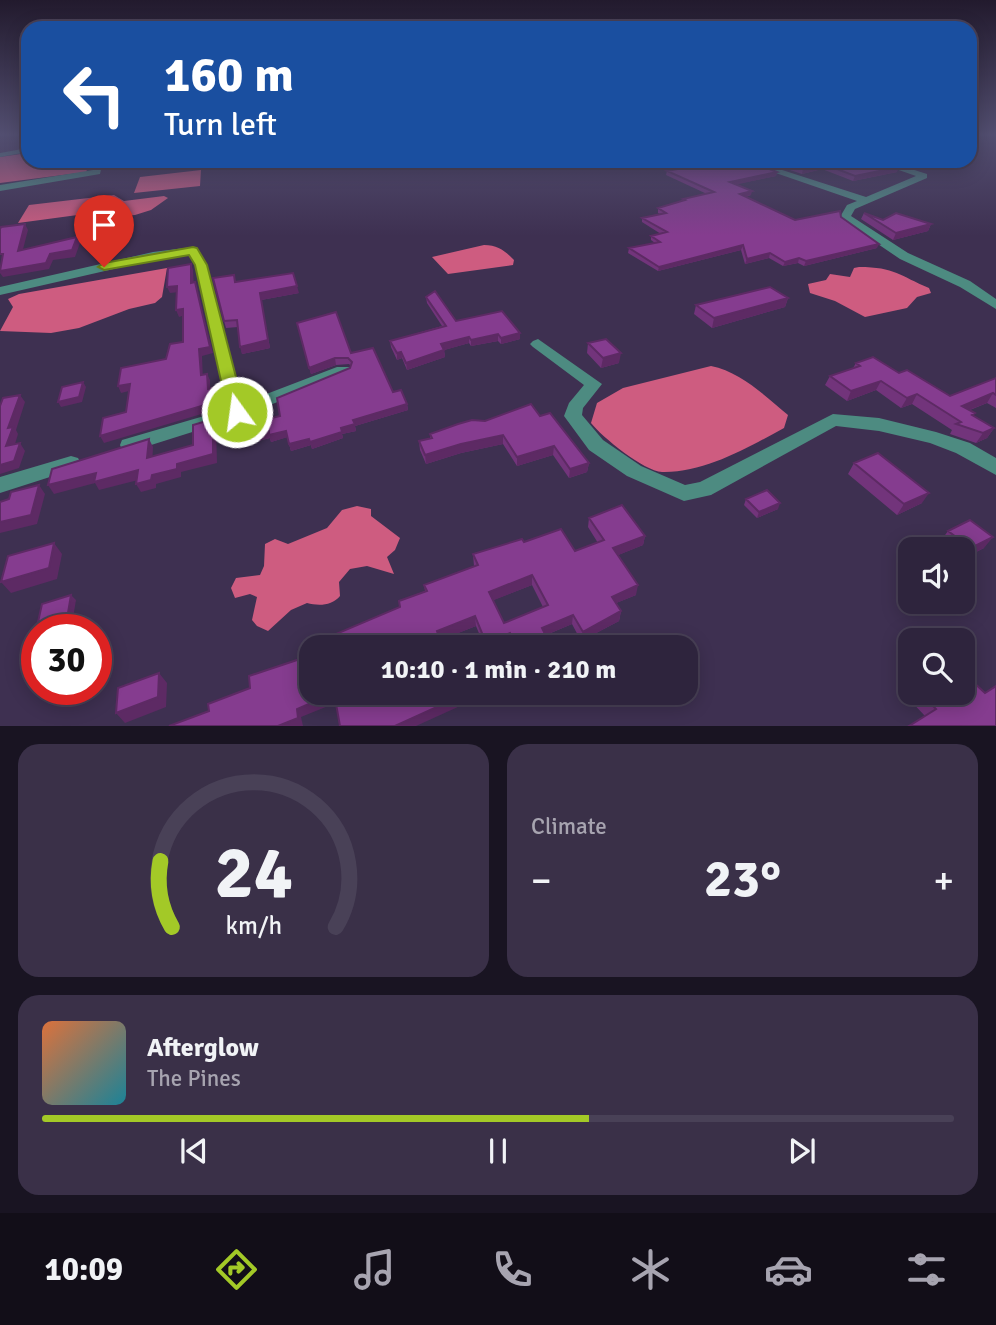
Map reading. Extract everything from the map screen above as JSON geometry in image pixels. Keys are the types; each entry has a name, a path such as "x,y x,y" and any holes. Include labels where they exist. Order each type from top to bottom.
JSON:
{"street":[{"path":"0,188 87,175 97,172 98,168"},
{"path":"766,168 864,200"},
{"path":"899,168 924,176 864,200 851,207 845,218 904,256 965,284 996,305"},
{"path":"0,291 153,256 193,251 201,265 237,412"},
{"path":"538,344 594,384 575,407 573,416 596,446 634,471 684,493 704,489 834,420 846,418 870,422 962,448 996,467"},
{"path":"118,449 237,412 343,370"},
{"path":"0,485 92,457"}],"shaded area":[{"path":"0,168 88,168 86,172 0,183"},
{"path":"201,170 200,186 134,193 140,177"},
{"path":"114,195 124,201 164,196 168,198 151,210 135,215 92,219 85,214 18,223 29,205"},
{"path":"484,245 504,251 514,260 513,265 448,274 432,257"},
{"path":"167,268 162,297 155,303 129,309 79,328 51,333 0,331 13,307 8,299 19,294"},
{"path":"854,268 897,273 929,288 931,293 917,297 907,308 865,317 835,301 810,293 808,284 826,280 830,274 850,277"},
{"path":"711,366 742,379 788,415 784,428 710,464 662,472 635,460 591,423 597,403 623,388"},
{"path":"357,506 371,509 371,516 400,538 395,550 387,557 394,574 367,566 350,569 339,582 340,596 333,602 320,605 307,603 291,610 268,631 257,626 252,620 257,597 250,594 235,598 231,588 236,578 260,575 264,566 265,544 275,539 288,544 327,528 342,510"}],"building":[{"path":"683,168 767,168 777,172 730,182 752,191 740,194 795,220 840,211 841,217 879,244 806,261 799,258 785,262 770,253 747,259 743,245 659,267 629,248 660,242 651,236 667,232 642,218 666,213 658,208 714,192 667,171"},
{"path":"834,168 894,168 855,176"},
{"path":"864,213 883,220 896,213 931,224 896,233"},
{"path":"25,224 18,251 77,237 72,250 50,254 46,263 0,271 3,254 0,254 1,227"},
{"path":"191,264 191,283 195,282 210,347 199,349 201,375 207,374 208,389 219,386 222,400 100,436 103,418 126,412 130,384 118,386 121,368 166,359 170,344 183,342 183,309 176,310 177,286 167,287 168,268"},
{"path":"293,273 297,286 260,293 268,340 240,347 237,320 224,321 213,278 234,275 235,282"},
{"path":"770,287 788,298 714,318 696,305"},
{"path":"435,291 456,321 502,311 520,333 501,338 498,334 471,340 469,337 441,344 444,350 406,363 401,352 397,353 390,341 446,326 426,297"},
{"path":"336,312 351,353 373,348 393,392 401,390 407,404 353,420 355,424 341,428 342,432 310,442 309,439 289,444 286,431 269,435 269,431 244,438 242,425 280,416 277,398 350,368 352,362 348,358 335,358 309,368 297,323"},
{"path":"606,339 621,353 603,358 588,343"},
{"path":"873,357 899,373 907,370 950,396 996,378 996,395 993,393 962,406 994,428 983,433 956,424 961,422 917,394 907,398 881,381 851,391 830,376 860,366 856,363"},
{"path":"83,382 79,397 58,402 62,387"},
{"path":"20,395 8,428 13,427 6,446 20,443 14,461 0,465 0,406 3,398"},
{"path":"531,404 540,416 550,413 589,463 570,469 554,446 517,457 503,435 425,455 419,441 432,438 430,434 458,424 472,420 485,421"},
{"path":"213,419 213,454 177,464 177,469 152,475 151,480 136,484 138,470 94,482 96,473 48,485 52,469 149,439 147,458 193,445 193,425"},
{"path":"878,453 929,493 904,504 854,463"},
{"path":"39,485 31,515 0,522 0,502 9,499 11,492"},
{"path":"767,490 780,503 759,512 746,499"},
{"path":"622,505 645,536 613,548 638,585 612,597 621,611 583,632 573,615 542,628 546,635 483,635 475,616 437,631 438,635 334,635 400,607 399,601 427,591 424,585 478,565 473,554 522,539 524,542 561,529 575,551 604,540 589,518","holes":["532,575 548,605 504,623 489,592"]},
{"path":"970,520 993,537 975,546 975,537 956,537 948,531"},
{"path":"54,543 49,568 1,582 8,556"},
{"path":"71,595 68,613 40,614 42,604"},
{"path":"299,659 299,705 306,705 297,709 298,718 278,726 169,726 209,711 208,704 250,688 249,676"},
{"path":"159,673 158,697 116,713 118,688"},
{"path":"975,684 985,693 996,686 996,726 909,726 936,709 932,705 975,705"},
{"path":"336,705 441,705 395,726 340,726"}],"route":[{"path":"104,267 153,256 193,251 201,265 237,412"}]}
